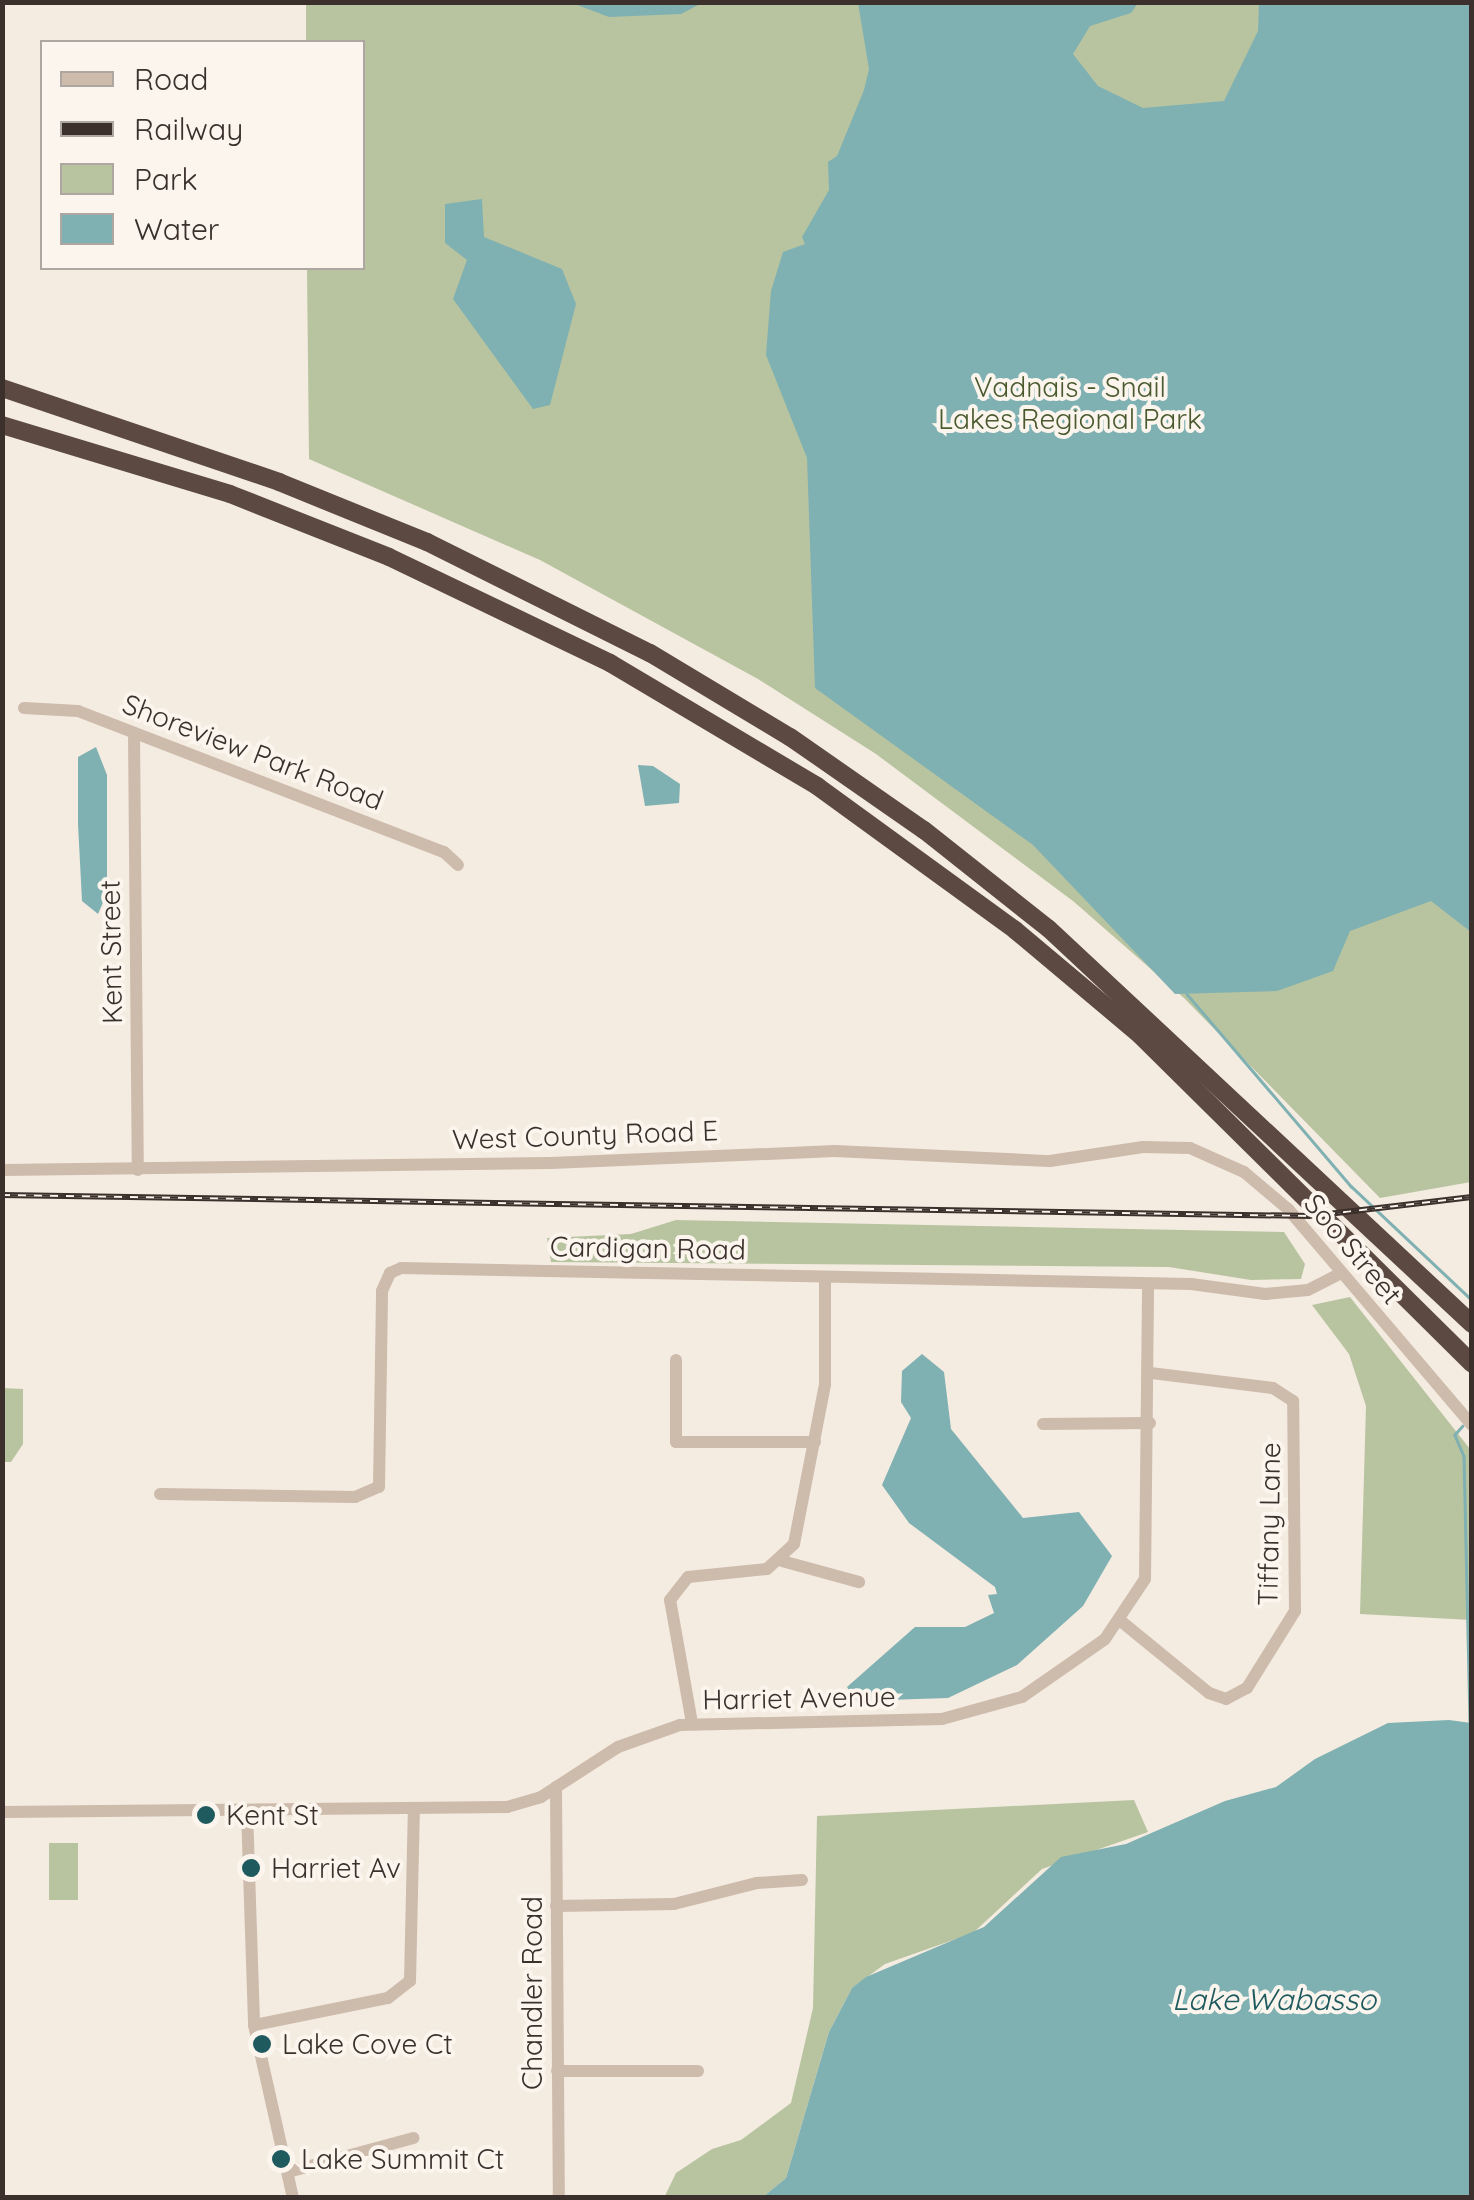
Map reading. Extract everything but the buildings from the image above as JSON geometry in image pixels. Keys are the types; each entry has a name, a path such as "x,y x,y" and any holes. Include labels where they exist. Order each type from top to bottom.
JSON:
{"highway":[{"path":"2,388 279,482 427,542 635,645 790,737 924,830 1093,967 1472,1324"},
{"path":"2,424 202,485 389,557 558,636 751,744 948,878 1081,984 1162,1055 1472,1363"}],"street":[{"name":"Shoreview Park Road","path":"24,708 78,712 444,852 458,864"},
{"name":"Kent Street","path":"134,733 138,1170"},
{"name":"West County Road E","path":"2,1170 835,1152 1050,1160 1168,1145"},
{"name":"Soo Street","path":"1168,1145 1207,1152 1244,1172 1288,1209 1472,1425"},
{"name":"Cardigan Road","path":"160,1494 355,1497 379,1487 382,1291 390,1273 401,1268 1148,1284 1265,1294 1308,1290 1340,1274"},
{"path":"692,1723 670,1619 674,1590 697,1573 757,1570 782,1561 794,1544 825,1384 825,1276"},
{"name":"Harriet Avenue","path":"2,1812 507,1807 556,1788 618,1747 692,1723 918,1721 971,1714 1056,1678 1122,1622 1149,1562 1148,1284"},
{"path":"676,1360 676,1442 815,1442"},
{"name":"Tiffany Lane","path":"1122,1622 1209,1693 1226,1699 1247,1688 1296,1611 1293,1401 1273,1388 1150,1373"},
{"path":"1043,1424 1150,1423"},
{"path":"782,1561 859,1582"},
{"name":"Chandler Road","path":"556,1788 559,2198"},
{"path":"254,2026 404,1989 415,1962 414,1809"},
{"path":"246,1811 254,2026 293,2198"},
{"path":"556,1906 674,1904 757,1882 802,1880"},
{"path":"557,2071 698,2071"},
{"path":"288,2172 413,2138"}],"green space":[{"name":"Vadnais - Snail Lakes Regional Park","path":"306,3 1471,3 1471,1182 1380,1198 1184,998 1073,901 876,754 758,679 540,560 309,459 307,270 365,270 365,40 306,40"},
{"path":"676,1220 1284,1232 1305,1264 1301,1279 1251,1280 1169,1267 551,1262 547,1238 631,1234"},
{"path":"1350,1297 1470,1449 1471,1620 1360,1614 1366,1406 1349,1354 1312,1305"},
{"path":"3,1388 23,1389 23,1444 11,1462 3,1462"},
{"path":"1134,1800 1148,1832 1042,1869 973,1933 885,1964 852,1988 829,2032 786,2178 763,2197 664,2198 676,2173 712,2149 741,2140 791,2103 813,2008 817,1816"},
{"path":"49,1843 78,1843 78,1900 49,1900"}],"water":[{"path":"572,3 702,3 681,14 609,17"},
{"name":"Vadnais - Snail Lakes Regional Park","path":"858,3 1138,3 1131,13 1090,26 1073,54 1098,86 1143,108 1224,101 1258,31 1259,3 1471,3 1471,932 1431,901 1350,931 1333,971 1277,991 1175,994 1033,845 815,688 807,458 766,355 771,291 783,252 805,244 802,237 829,190 828,162 837,156 864,90 869,69"},
{"path":"482,199 484,237 562,269 576,304 550,405 533,409 453,299 467,260 445,243 445,204"},
{"path":"96,747 107,775 107,893 98,914 82,901 78,824 78,757"},
{"path":"638,765 653,766 680,784 679,803 645,806"},
{"path":"922,1354 944,1372 951,1429 1023,1518 1079,1512 1112,1556 1083,1606 1017,1665 948,1698 856,1701 847,1687 915,1627 965,1627 994,1613 988,1595 997,1594 995,1587 909,1523 882,1485 911,1418 901,1402 902,1371"},
{"name":"Lake Wabasso","path":"1388,1723 1471,1723 1471,2197 763,2197 786,2178 829,2032 852,1988 866,1977 984,1927 1061,1857 1126,1844 1225,1801 1276,1787 1315,1759"}],"waterway":[{"path":"1187,994 1351,1186 1472,1300"},
{"path":"1463,1426 1455,1435 1464,1456 1470,1726"}],"railway":[{"path":"2,1195 1311,1216 1472,1197"}],"place":[{"name":"Kent St","path":"206,1815"},
{"name":"Harriet Av","path":"251,1868"},
{"name":"Lake Cove Ct","path":"262,2044"},
{"name":"Lake Summit Ct","path":"281,2159"}]}
